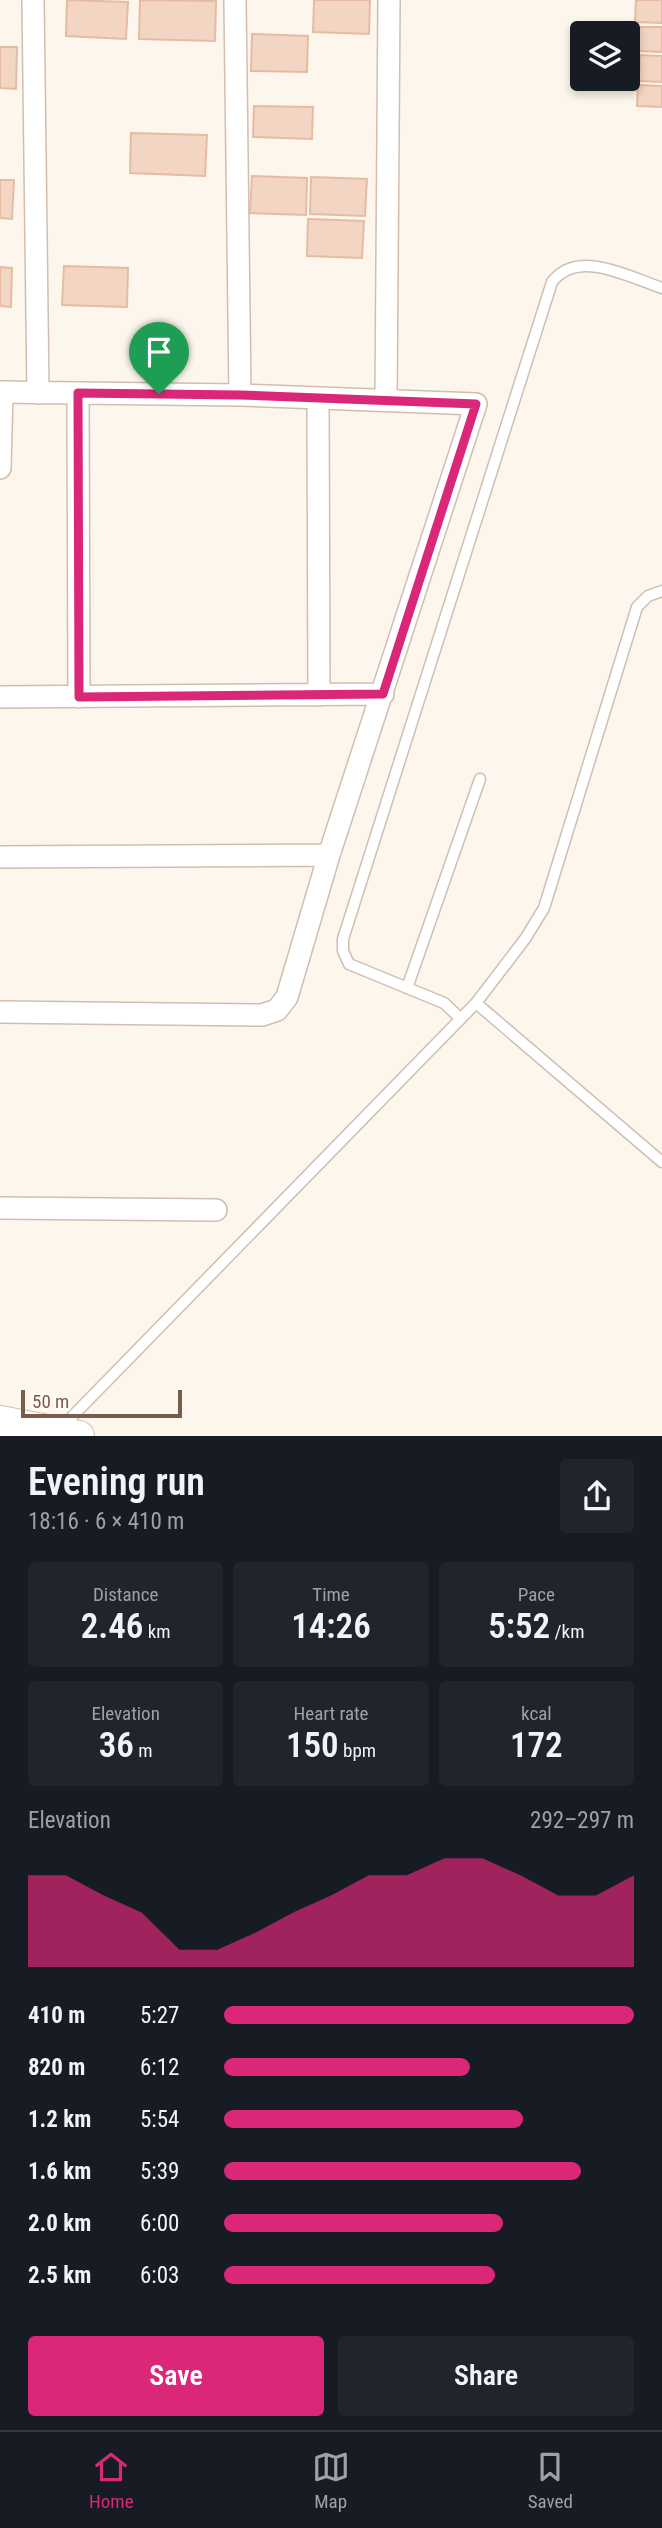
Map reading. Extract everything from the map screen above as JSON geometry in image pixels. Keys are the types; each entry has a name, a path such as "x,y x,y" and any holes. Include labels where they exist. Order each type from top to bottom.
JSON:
{"main road":[{"path":"0,1421 64,1434"}],"street":[{"path":"33,0 38,393"},
{"path":"235,0 240,395"},
{"path":"386,400 389,0"},
{"path":"0,468 1,392 240,395 476,404 329,855 287,997 277,1010 262,1015 0,1012"},
{"path":"78,393 79,697"},
{"path":"318,400 319,695"},
{"path":"0,697 383,694"},
{"path":"0,856 329,855"},
{"path":"0,1208 216,1210"}],"lane":[{"path":"460,1018 444,1003 349,964 343,951 343,939 552,282 559,273 581,264 662,288"},
{"path":"64,1434 476,1003 525,939 544,908 636,607 648,596 662,590"},
{"path":"407,988 480,779"},
{"path":"476,1003 662,1162"}],"building":[{"path":"67,0 128,2 126,39 66,36"},
{"path":"140,0 216,1 215,41 139,39"},
{"path":"314,0 370,0 369,34 313,32"},
{"path":"636,0 662,0 662,23 635,21"},
{"path":"640,27 662,27 662,52 640,51"},
{"path":"252,34 308,36 307,72 251,71"},
{"path":"0,47 17,47 16,89 0,88"},
{"path":"640,55 662,56 662,82 640,81"},
{"path":"640,85 662,86 662,107 637,106"},
{"path":"254,106 313,107 312,139 253,137"},
{"path":"131,133 207,135 205,176 130,173"},
{"path":"252,176 307,178 306,215 250,213"},
{"path":"311,177 367,179 365,216 310,214"},
{"path":"0,180 14,180 12,219 0,218"},
{"path":"308,219 364,221 362,258 307,256"},
{"path":"64,266 128,268 127,307 62,305"},
{"path":"0,267 12,268 11,307 0,306"}],"route":[{"path":"78,393 159,394 476,404 383,694 79,697 78,393"}]}
